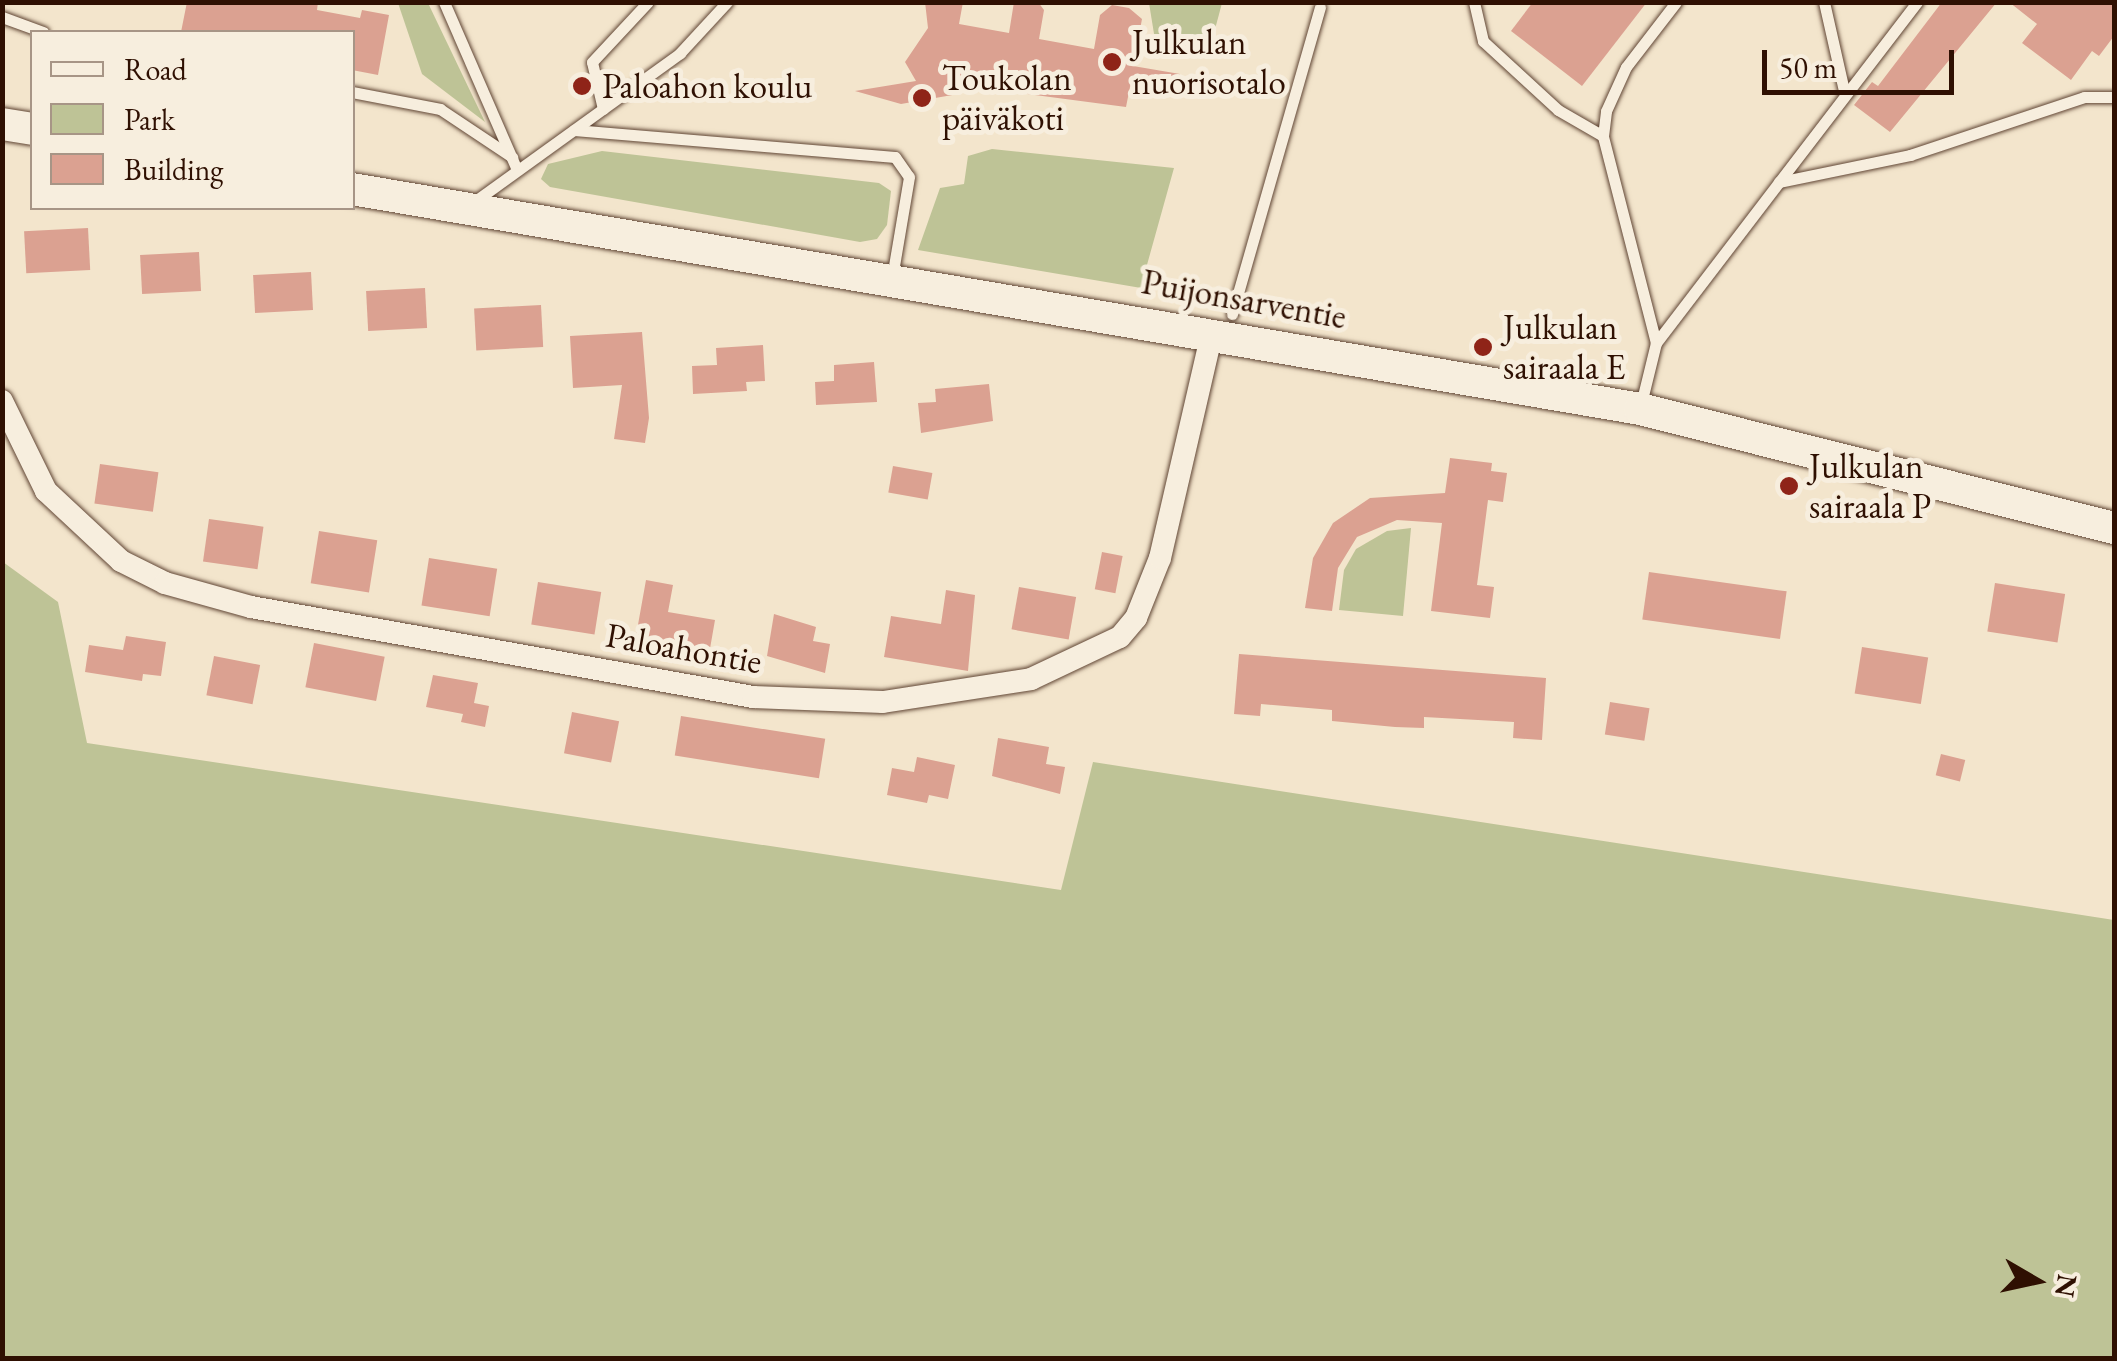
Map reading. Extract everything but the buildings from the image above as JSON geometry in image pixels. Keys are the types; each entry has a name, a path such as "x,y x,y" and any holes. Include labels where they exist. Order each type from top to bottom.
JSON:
{"main road":[{"path":"2,124 30,129"},
{"name":"Puijonsarventie","path":"355,190 892,280 1222,323 1640,409 2114,528"}],"street":[{"name":"Paloahontie","path":"2,401 46,492 82,530 121,561 195,593 753,697 884,702 1032,679 1120,636 1136,618 1160,558 1222,323"}],"lane":[{"path":"444,2 518,170"},
{"path":"604,108 592,62 648,2"},
{"path":"463,210 680,53 727,2"},
{"path":"1474,2 1483,41 1558,110 1603,136"},
{"path":"1656,343 1603,136 1606,111 1626,67 1676,2"},
{"path":"1824,2 1844,92"},
{"path":"1640,409 1656,343 1844,92 1917,2"},
{"path":"1222,323 1320,6"},
{"path":"2,17 38,30"},
{"path":"355,93 440,109 512,157"},
{"path":"1779,182 1910,155 2084,97 2114,97"},
{"path":"574,130 895,157 909,177 892,280"}],"green space":[{"path":"398,3 428,3 485,122 422,74"},
{"path":"1149,3 1222,3 1210,48 1156,46"},
{"path":"992,149 1174,168 1145,272 1153,290 918,250 940,188 964,184 968,156"},
{"path":"602,151 879,183 891,191 887,225 877,239 860,242 550,187 541,179 548,164"},
{"path":"1411,528 1403,616 1339,610 1344,570 1356,549 1387,531"},
{"path":"3,562 58,602 87,743 1061,890 1093,762 2114,920 2114,1358 3,1358"}],"place":[{"name":"Julkulan nuorisotalo","path":"1112,62"},
{"name":"Paloahon koulu","path":"582,86"},
{"name":"Toukolan päiväkoti","path":"922,98"},
{"name":"Julkulan sairaala E","path":"1483,347"},
{"name":"Julkulan sairaala P","path":"1789,486"}]}
